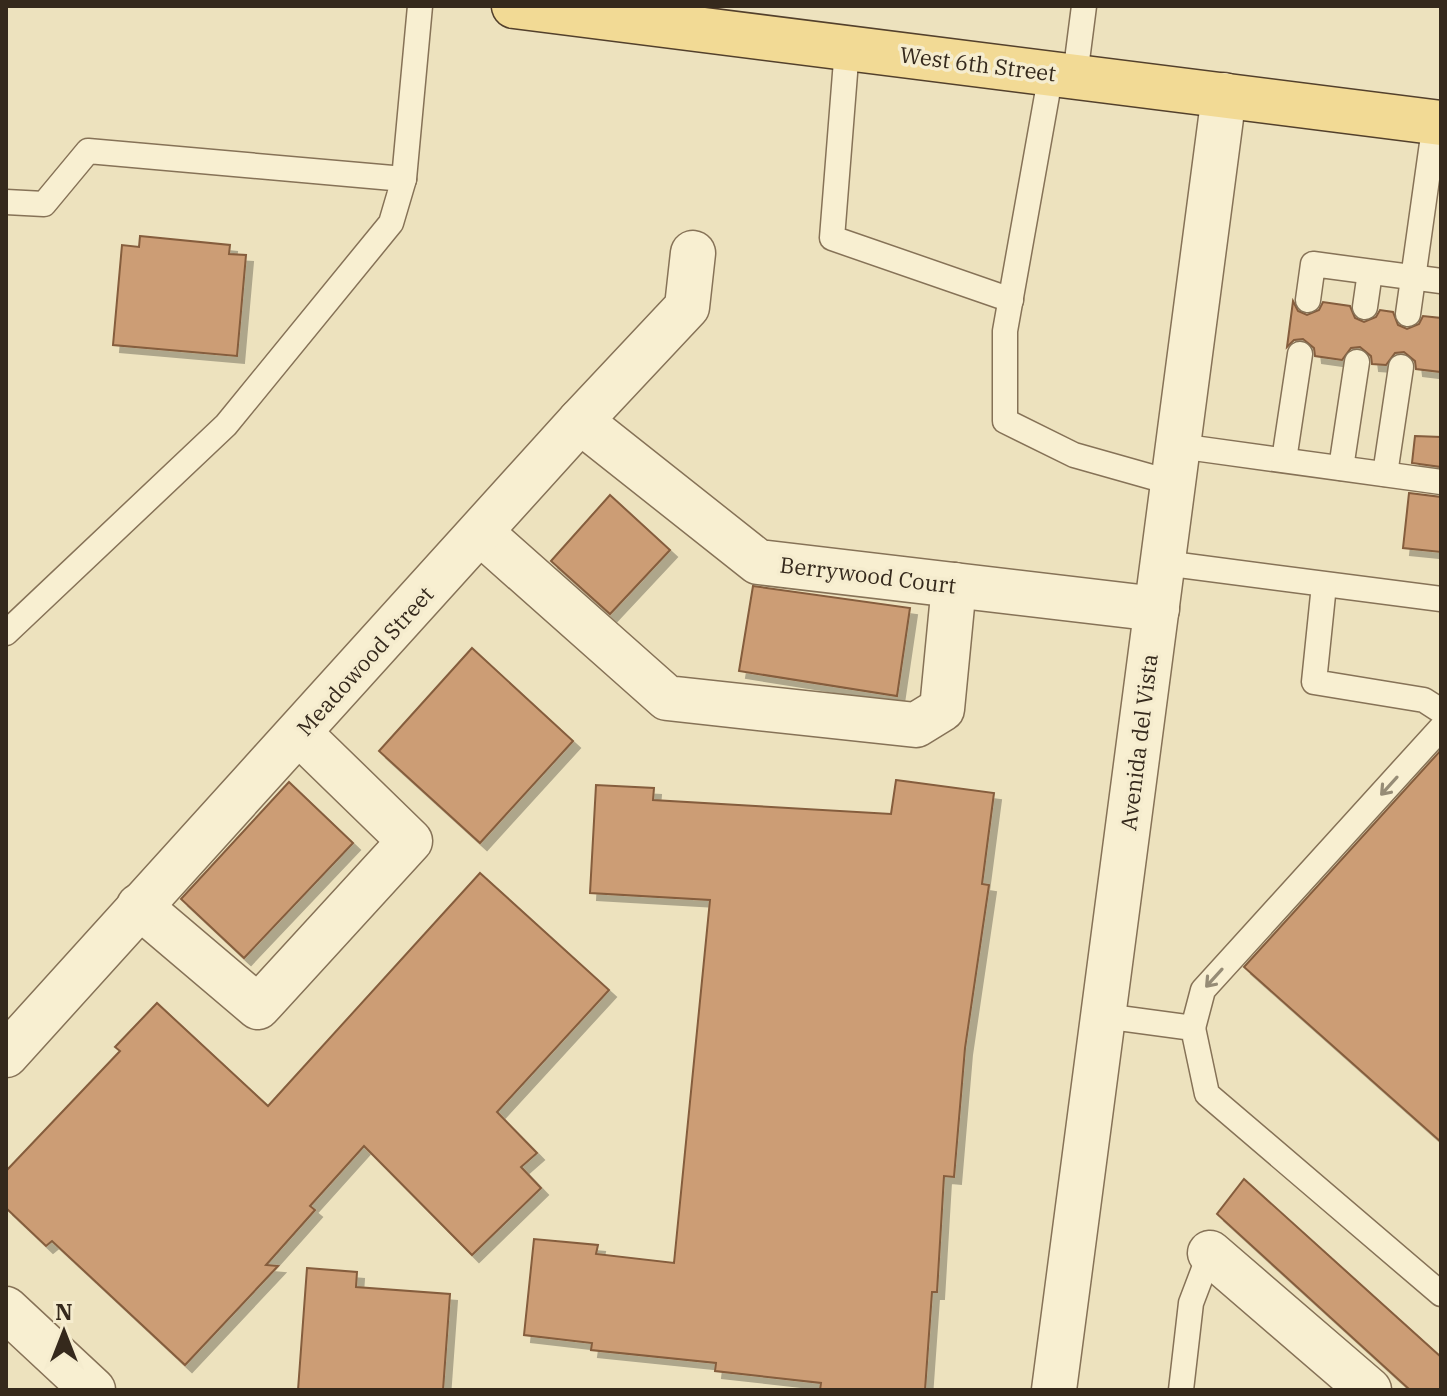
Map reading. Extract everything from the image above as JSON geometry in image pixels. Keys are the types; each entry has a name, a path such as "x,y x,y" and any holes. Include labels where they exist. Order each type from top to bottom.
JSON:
{"main road":[{"name":"West 6th Street","path":"514,6 642,14 847,48 1438,122"}],"street":[{"name":"Avenida del Vista","path":"1054,1390 1224,95"},
{"name":"Meadowood Street","path":"6,1055 687,307 693,253"},
{"name":"Berrywood Court","path":"580,421 758,562 1157,609"},
{"path":"481,533 667,698 916,725 942,709 954,585"},
{"path":"139,906 258,1007 410,841 300,734"},
{"path":"1210,1253 1369,1390"},
{"path":"6,1309 93,1390"}],"lane":[{"path":"6,633 226,425 391,223 404,179 420,6"},
{"path":"1084,6 1063,75 1005,331 1005,421 1074,455 1176,465 1284,460 1441,482"},
{"path":"847,48 832,238 1011,300"},
{"path":"1408,314 1438,122"},
{"path":"6,202 44,204 88,151 404,179"},
{"path":"1308,300 1313,264 1441,281"},
{"path":"1365,307 1370,272"},
{"path":"1284,460 1300,354"},
{"path":"1341,468 1357,362"},
{"path":"1385,474 1401,367"},
{"path":"1164,563 1441,599"},
{"path":"1324,585 1314,682 1424,700 1441,711"},
{"path":"1441,728 1203,990 1193,1028 1207,1094 1441,1294"},
{"path":"1104,1016 1193,1028"},
{"path":"1181,1390 1191,1303 1210,1253"}],"building":[{"path":"140,236 230,245 229,254 246,255 237,356 113,345 122,245 139,247"},
{"path":"1293,301 1298,311 1307,315 1319,310 1323,302 1350,306 1355,318 1364,322 1376,317 1380,310 1393,312 1398,325 1407,329 1419,324 1423,316 1441,318 1441,372 1416,369 1415,361 1404,352 1395,353 1386,365 1372,364 1371,356 1360,347 1351,348 1342,360 1315,356 1314,348 1303,339 1294,340 1287,347"},
{"path":"1415,436 1441,437 1441,467 1412,463"},
{"path":"1409,493 1441,497 1441,552 1403,548"},
{"path":"610,495 670,550 610,614 551,561"},
{"path":"753,586 910,608 897,696 739,671"},
{"path":"472,648 573,741 480,843 379,751"},
{"path":"1441,750 1441,1142 1244,967"},
{"path":"896,780 994,793 982,884 989,885 965,1048 954,1177 944,1176 937,1292 932,1292 925,1390 820,1390 821,1383 715,1371 716,1363 591,1350 592,1343 524,1335 534,1239 598,1245 596,1254 674,1263 710,900 590,893 596,785 654,788 653,800 891,814"},
{"path":"289,782 353,843 244,958 181,899"},
{"path":"480,873 609,990 497,1112 537,1153 521,1167 541,1188 472,1255 364,1146 310,1206 315,1210 266,1265 278,1266 185,1365 52,1241 46,1246 6,1208 6,1171 120,1051 115,1047 157,1003 268,1106"},
{"path":"1244,1179 1441,1357 1441,1390 1410,1390 1217,1214"},
{"path":"307,1268 357,1272 356,1287 450,1294 443,1390 298,1390"}]}
